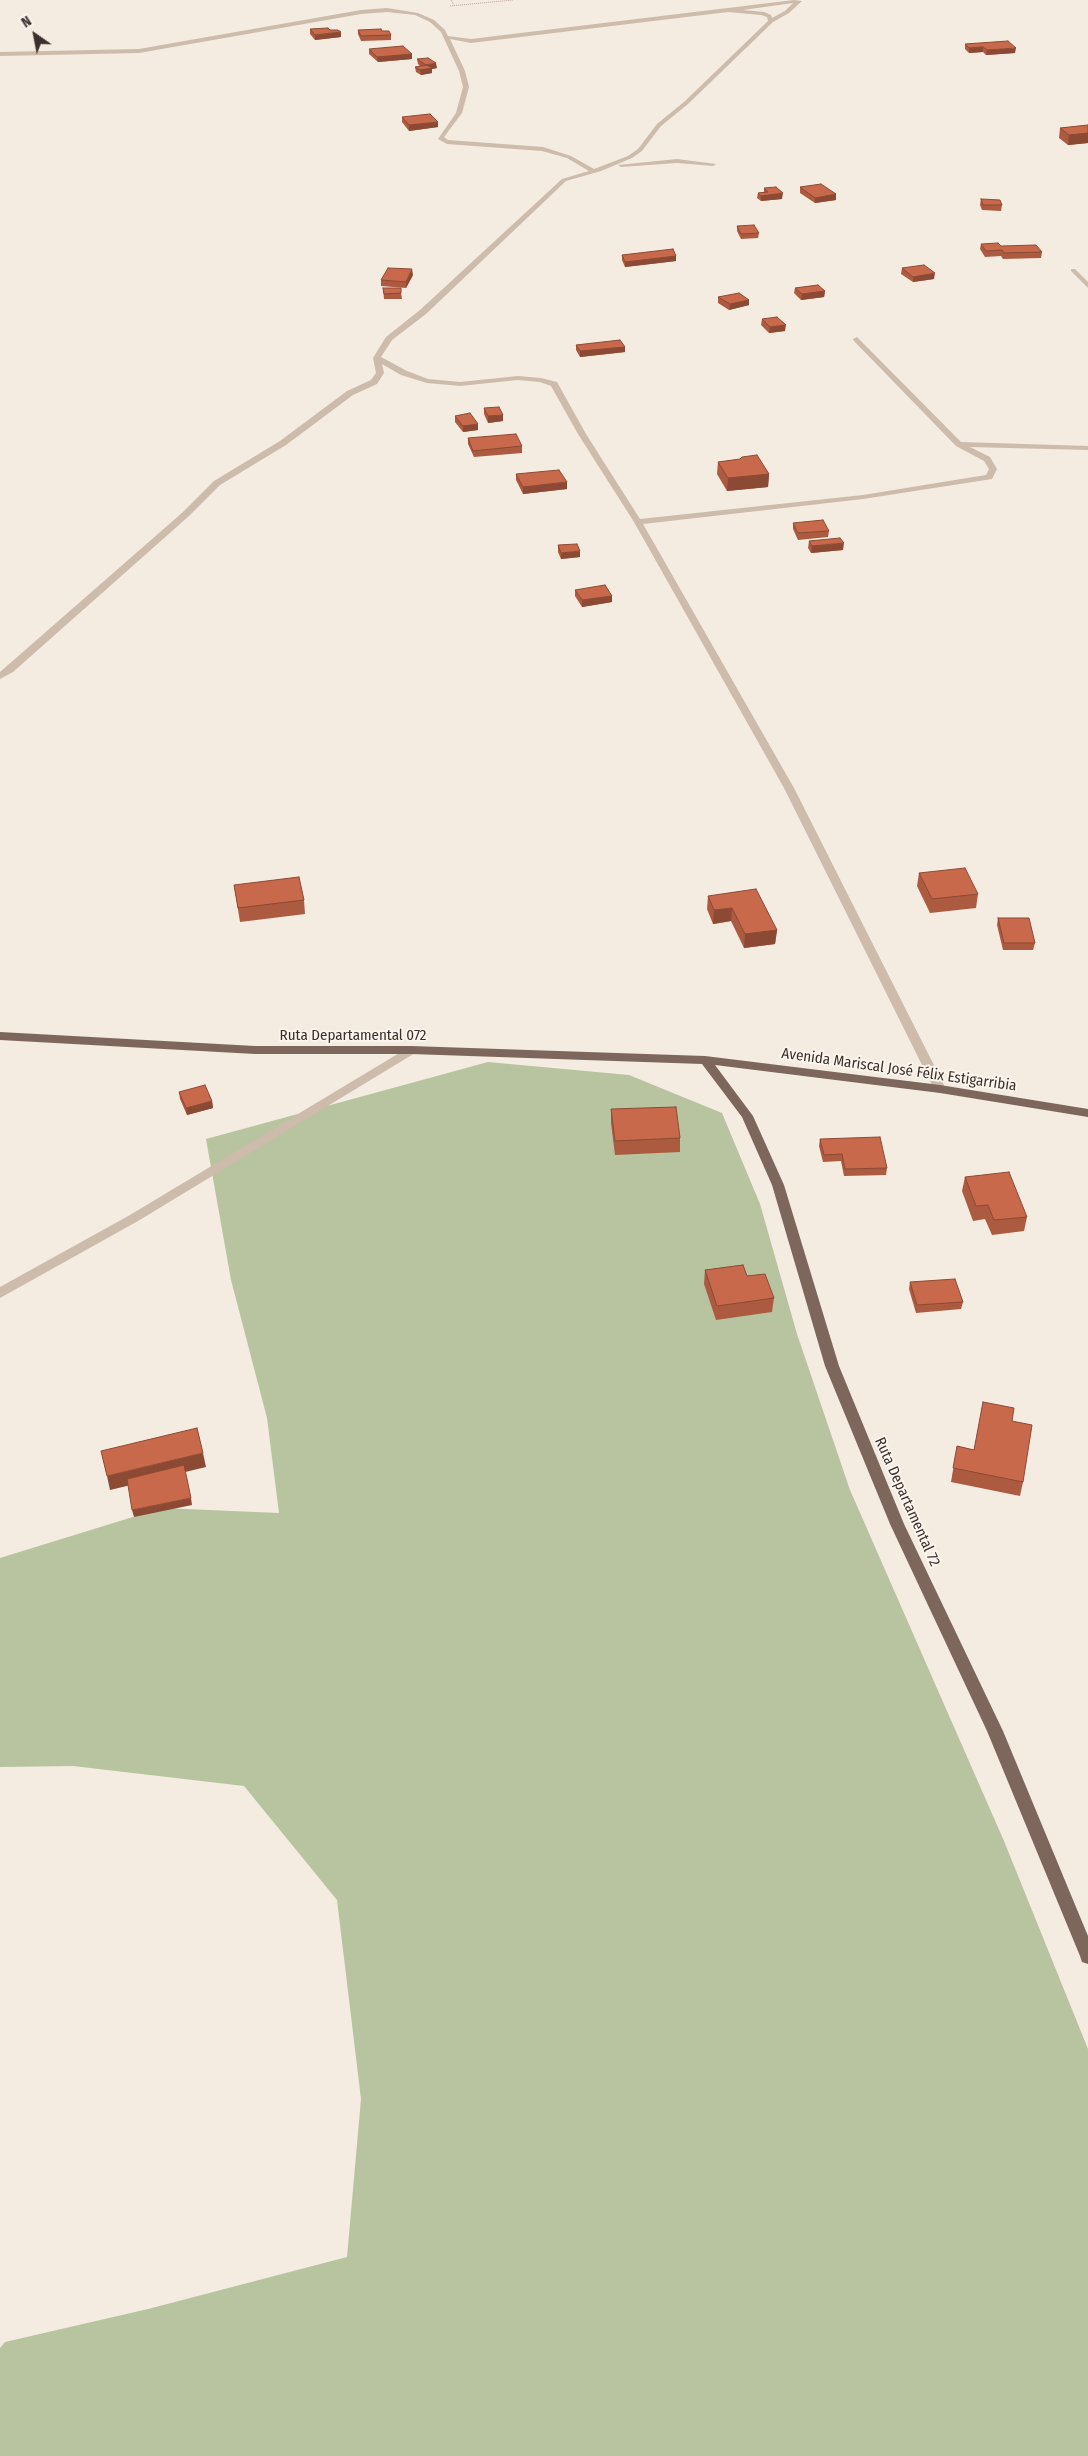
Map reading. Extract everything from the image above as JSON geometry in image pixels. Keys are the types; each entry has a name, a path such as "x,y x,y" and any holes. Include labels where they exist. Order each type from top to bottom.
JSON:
{"main road":[{"name":"Ruta Departamental 072","path":"0,1036 255,1050 411,1050 705,1060"},
{"name":"Avenida Mariscal José Félix Estigarribia","path":"705,1060 940,1089 1088,1113"},
{"name":"Ruta Departamental 72","path":"705,1060 747,1116 778,1186 832,1366 897,1524 995,1731 1088,1956"}],"street":[{"path":"445,37 477,40 799,0"},
{"path":"0,676 10,670 186,514 217,483 283,443 350,393 374,382 380,373 377,358 389,339 423,312 564,180 630,157 640,150 658,125 686,103 771,21 787,12 799,0"},
{"path":"0,54 139,51 338,15 387,10 425,17 443,31 462,71 466,87 459,113 440,138 447,142 543,149 569,157 594,171 650,161 713,164"},
{"path":"728,10 770,16 771,21"},
{"path":"1073,270 1088,286"},
{"path":"638,522 863,497 989,477 994,469 987,459 959,444 857,339"},
{"path":"377,358 404,373 427,382 460,384 518,378 541,380 554,384 578,427 638,522 789,788 940,1089"},
{"path":"959,444 1073,446 1088,448"},
{"path":"0,663 10,670"},
{"path":"0,1294 134,1218 411,1050"}],"path":[{"path":"451,0 454,5"}],"green space":[{"path":"488,1062 629,1075 722,1113 760,1204 797,1334 850,1490 1004,1841 1088,2049 1088,2456 0,2456 0,2348 5,2342 148,2309 347,2257 361,2099 337,1900 244,1786 73,1766 0,1767 0,1558 162,1508 279,1513 267,1418 231,1280 206,1139"}],"building":[{"path":"328,28 341,32 315,35 310,29"},
{"path":"381,29 382,31 389,31 391,35 361,36 358,30"},
{"path":"1008,41 1016,48 987,50 983,47 969,48 965,44"},
{"path":"403,46 412,54 377,57 369,49"},
{"path":"428,58 436,63 426,65 417,59"},
{"path":"427,65 432,68 420,70 415,67"},
{"path":"430,114 438,122 409,125 402,117"},
{"path":"1088,125 1088,133 1069,135 1060,128"},
{"path":"821,184 836,194 815,198 800,187"},
{"path":"776,187 783,193 761,196 758,193 768,192 764,188"},
{"path":"981,199 1000,200 1002,205 983,205"},
{"path":"754,225 759,233 741,234 737,226"},
{"path":"998,243 1001,246 1036,245 1042,252 1004,253 1002,250 986,251 981,244"},
{"path":"673,249 676,256 625,262 622,255"},
{"path":"924,265 935,273 913,277 902,268"},
{"path":"388,268 412,269 406,282 381,280"},
{"path":"818,285 825,291 802,294 795,288"},
{"path":"383,288 401,288 401,293 384,294"},
{"path":"739,293 749,300 730,304 718,297"},
{"path":"777,317 786,325 770,327 762,319"},
{"path":"620,340 625,347 580,351 576,345"},
{"path":"499,407 503,415 488,416 484,408"},
{"path":"470,413 478,424 463,426 455,416"},
{"path":"516,434 522,446 473,451 468,438"},
{"path":"757,455 769,474 728,478 718,462 740,459"},
{"path":"559,470 567,482 523,487 516,474"},
{"path":"823,520 829,531 798,533 793,523"},
{"path":"840,538 844,543 812,546 809,541"},
{"path":"577,544 580,551 561,553 558,545"},
{"path":"605,585 612,596 582,600 575,590"},
{"path":"965,868 978,894 932,899 919,873"},
{"path":"299,877 304,900 238,908 234,885"},
{"path":"756,889 777,930 745,934 732,908 714,910 708,896"},
{"path":"998,918 1029,918 1035,943 1004,943"},
{"path":"205,1085 212,1101 186,1108 179,1092"},
{"path":"676,1107 680,1138 615,1141 611,1109"},
{"path":"880,1137 887,1168 845,1169 842,1154 824,1155 820,1139"},
{"path":"1009,1172 1027,1217 994,1220 988,1205 976,1206 965,1177"},
{"path":"743,1265 747,1276 765,1274 774,1298 717,1306 705,1270"},
{"path":"955,1279 963,1302 917,1305 910,1282"},
{"path":"983,1402 1014,1408 1012,1421 1032,1425 1023,1482 953,1468 957,1446 974,1450"},
{"path":"197,1428 203,1453 107,1476 101,1451"},
{"path":"184,1465 191,1498 132,1510 127,1479"}]}
